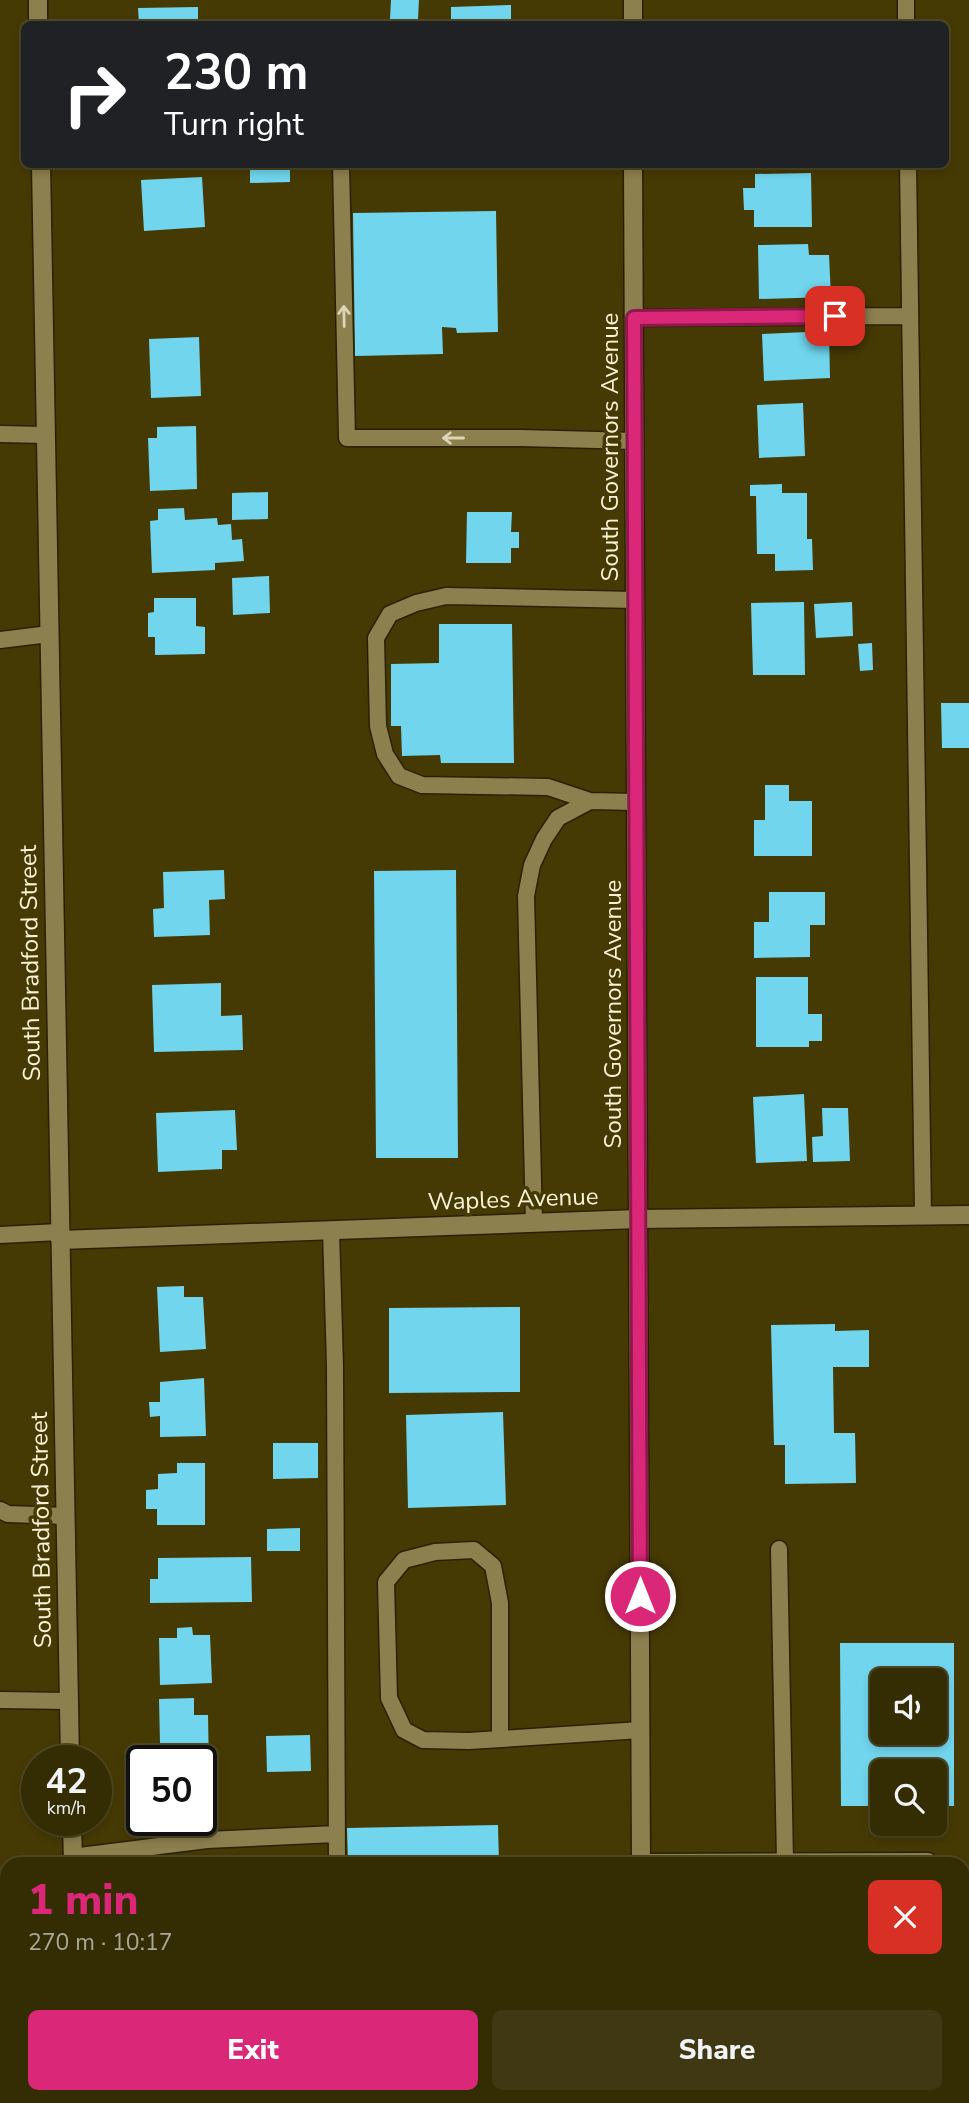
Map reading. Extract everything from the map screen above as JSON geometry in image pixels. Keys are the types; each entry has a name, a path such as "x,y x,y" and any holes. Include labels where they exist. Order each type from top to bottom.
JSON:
{"street":[{"path":"38,0 38,21"},
{"path":"633,0 633,21"},
{"name":"South Bradford Street","path":"41,168 70,1745"},
{"name":"South Governors Avenue","path":"633,168 641,1857"},
{"name":"Waples Avenue","path":"60,1236 638,1219 969,1215"},
{"path":"72,1836 72,1857"}],"lane":[{"path":"906,0 906,21"},
{"path":"341,168 347,438 635,441"},
{"path":"908,168 923,1215"},
{"path":"634,318 910,316"},
{"path":"0,434 46,435"},
{"path":"635,600 446,596 416,603 390,614 376,638 378,726 384,754 399,775 422,785 548,787 590,801 636,802"},
{"path":"0,640 49,634"},
{"path":"534,1223 526,896 532,865 558,818 590,801"},
{"path":"331,1230 335,1366 337,1857"},
{"path":"0,1235 60,1236"},
{"path":"0,1510 8,1514 65,1516"},
{"path":"779,1549 785,1857"},
{"path":"500,1739 500,1603 493,1566 474,1550 435,1552 404,1560 386,1582 389,1698 404,1730 423,1740 500,1739 640,1730"},
{"path":"0,1700 69,1701"},
{"path":"92,1857 207,1840 336,1834"}],"building":[{"path":"391,0 419,0 418,19 390,19"},
{"path":"511,5 511,19 520,21 451,21 451,7"},
{"path":"198,7 198,21 139,21 138,8"},
{"path":"250,168 290,168 290,182 250,183"},
{"path":"811,173 812,227 754,227 754,210 744,210 743,188 755,188 755,174"},
{"path":"202,177 205,227 144,231 141,180"},
{"path":"496,211 498,332 457,333 456,328 442,327 443,354 355,356 353,213"},
{"path":"808,244 809,255 829,255 831,297 759,299 758,245"},
{"path":"829,331 830,378 764,381 762,334"},
{"path":"199,337 201,396 151,398 149,339"},
{"path":"803,403 805,456 759,458 757,405"},
{"path":"196,426 197,489 150,491 148,438 157,438 157,427"},
{"path":"782,484 782,493 807,493 807,539 812,539 813,570 775,571 775,554 757,554 756,496 750,496 750,485"},
{"path":"268,492 268,519 232,520 232,493"},
{"path":"184,508 185,520 217,518 218,525 231,524 232,540 242,539 244,561 215,563 215,570 152,573 150,521 158,520 158,509"},
{"path":"467,512 512,512 511,532 519,532 519,548 511,548 511,563 466,563"},
{"path":"269,576 270,613 233,615 232,578"},
{"path":"154,598 196,598 196,626 205,627 205,654 155,655 155,637 148,637 148,613 154,612"},
{"path":"804,602 805,675 753,675 751,603"},
{"path":"852,602 853,636 816,638 814,604"},
{"path":"439,624 512,624 514,763 441,763 440,755 402,756 401,726 391,726 391,664 439,663"},
{"path":"872,643 873,670 860,671 858,644"},
{"path":"941,703 969,703 969,748 942,748"},
{"path":"765,785 789,785 789,801 812,801 812,856 754,856 754,820 765,820"},
{"path":"224,870 225,899 209,900 210,935 154,937 153,909 164,908 163,872"},
{"path":"456,870 458,1158 376,1158 374,871"},
{"path":"769,892 825,892 825,925 810,925 810,957 754,958 754,922 769,922"},
{"path":"756,977 808,977 808,1014 822,1014 822,1041 809,1041 809,1047 756,1047"},
{"path":"221,983 221,1016 242,1015 243,1050 154,1052 152,985"},
{"path":"804,1094 807,1161 756,1163 753,1097"},
{"path":"822,1108 848,1108 850,1161 813,1162 812,1137 823,1136"},
{"path":"235,1110 237,1150 222,1150 222,1169 158,1172 156,1113"},
{"path":"184,1286 184,1297 203,1297 206,1349 160,1352 157,1287"},
{"path":"520,1307 520,1392 389,1393 389,1308"},
{"path":"835,1324 835,1331 869,1330 869,1367 833,1367 834,1433 855,1433 856,1483 785,1484 785,1445 774,1445 771,1325"},
{"path":"204,1378 206,1436 160,1437 160,1416 150,1417 149,1402 160,1402 160,1382"},
{"path":"503,1412 506,1505 408,1508 406,1415"},
{"path":"273,1443 318,1443 318,1478 273,1479"},
{"path":"177,1463 205,1463 205,1525 157,1525 157,1509 146,1509 146,1490 158,1489 158,1474 177,1473"},
{"path":"300,1528 300,1551 267,1551 267,1529"},
{"path":"251,1557 252,1602 150,1603 150,1579 158,1579 158,1558"},
{"path":"192,1627 193,1635 210,1635 212,1683 160,1685 159,1638 177,1638 177,1628"},
{"path":"840,1643 954,1643 954,1806 947,1806 947,1759 870,1759 870,1806 841,1806"},
{"path":"194,1698 194,1715 208,1715 209,1745 152,1745 160,1743 159,1699"},
{"path":"310,1735 311,1771 267,1772 266,1736"},
{"path":"498,1825 499,1857 348,1857 347,1828"}],"route":[{"path":"640,1596 634,318 835,316"}]}
